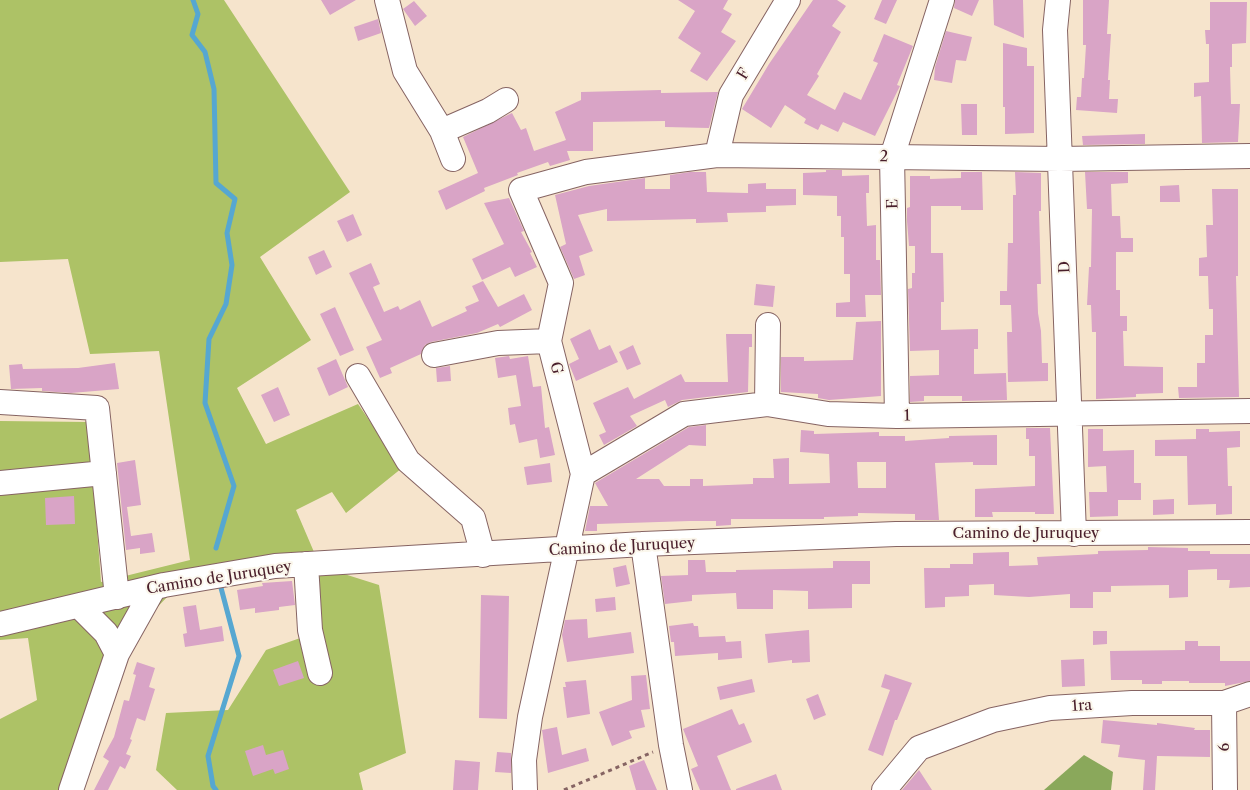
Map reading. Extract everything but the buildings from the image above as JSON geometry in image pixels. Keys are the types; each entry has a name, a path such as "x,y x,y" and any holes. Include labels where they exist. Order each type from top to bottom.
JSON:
{"street":[{"path":"387,0 405,71 442,131 453,159"},
{"name":"F","path":"718,155 731,95 788,0"},
{"name":"E","path":"897,416 892,157 942,0"},
{"name":"D","path":"1058,0 1056,30 1074,534"},
{"path":"442,131 488,111 506,100"},
{"name":"2","path":"521,190 586,172 718,155 1060,159 1250,156"},
{"name":"G","path":"521,190 561,283 549,341 583,474 530,718 524,760 525,790"},
{"path":"767,404 768,325"},
{"path":"434,355 498,343 549,341"},
{"path":"358,376 408,461 473,518 483,555"},
{"path":"0,402 97,408 117,597"},
{"name":"1","path":"583,474 684,414 767,404 828,414 897,416 1250,411"},
{"path":"0,483 104,473"},
{"name":"Camino de Juruquey","path":"0,624 154,588 274,566 643,544 896,534 1250,532"},
{"path":"643,544 671,745 680,790"},
{"path":"306,564 310,630 320,673"},
{"path":"71,790 117,654 154,588"},
{"path":"79,606 106,633 117,654"},
{"name":"1ra","path":"884,790 919,748 993,720 1050,708 1132,702 1224,703 1250,694"},
{"name":"6","path":"1224,703 1225,790"}],"path":[{"path":"564,790 606,770 671,745"}],"green space":[{"path":"0,0 224,0 350,192 260,257 311,340 237,388 266,444 358,404 402,468 346,513 332,492 296,510 314,552 341,573 379,585 406,753 359,773 363,790 177,790 156,770 166,713 228,710 266,650 306,636 301,575 171,593 111,655 66,790 0,790 0,719 37,700 28,638 0,640 0,421 89,422 101,582 190,560 159,351 90,354 68,259 0,262"},
{"path":"1084,755 1113,772 1111,790 1044,790"}],"waterway":[{"path":"193,0 198,14 192,35 205,52 214,89 216,183 235,199 227,233 232,265 226,304 209,339 205,403 234,486 216,548"},
{"path":"216,790 213,786 208,756 239,656 220,584"}]}
